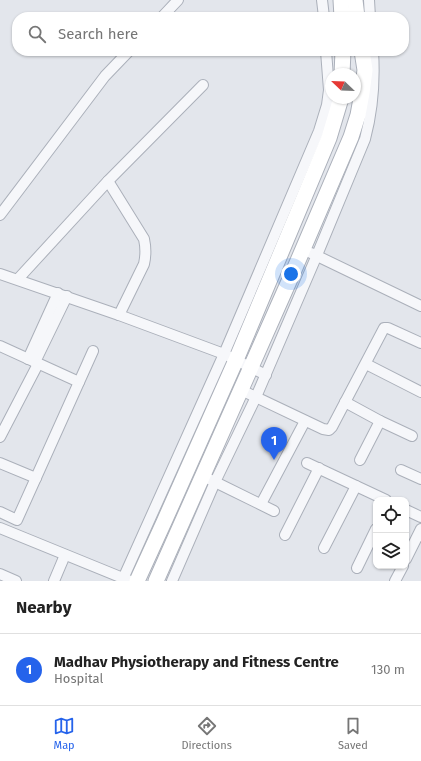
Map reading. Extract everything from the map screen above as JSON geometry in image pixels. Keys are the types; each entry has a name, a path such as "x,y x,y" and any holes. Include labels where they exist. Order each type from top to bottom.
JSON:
{"street":[{"path":"167,12 178,0"},
{"path":"322,0 323,12"},
{"path":"341,0 342,12"},
{"path":"355,0 356,12"},
{"path":"369,0 370,12"},
{"path":"0,214 105,76 124,56"},
{"path":"0,528 128,580 168,515 319,131 327,105 329,90 326,56"},
{"path":"342,68 343,56"},
{"path":"172,581 241,390 350,138 358,115 362,93 364,70 363,56"},
{"path":"156,581 209,479 256,397 317,256 369,126 373,96 373,56"},
{"path":"18,279 108,180 203,85"},
{"path":"230,357 329,138 338,104"},
{"path":"108,180 144,239 146,248 144,264 118,315"},
{"path":"303,249 421,306"},
{"path":"0,274 63,295 230,357 266,375"},
{"path":"0,436 63,295"},
{"path":"241,390 305,421 329,430 385,328 421,343"},
{"path":"1,348 34,361 79,382"},
{"path":"0,512 17,520 93,351"},
{"path":"366,364 421,392"},
{"path":"345,402 412,436"},
{"path":"261,504 305,421"},
{"path":"360,460 380,421"},
{"path":"0,463 36,478"},
{"path":"307,463 380,497"},
{"path":"285,535 319,468"},
{"path":"401,470 421,479"},
{"path":"209,479 274,511"},
{"path":"324,548 356,486"},
{"path":"409,511 421,517"},
{"path":"409,554 421,529"},
{"path":"357,568 374,533"},
{"path":"54,581 65,555"},
{"path":"395,581 401,569"},
{"path":"0,574 16,581"}],"place":[{"name":"Madhav Physiotherapy and Fitness Centre","path":"274,460"}]}
